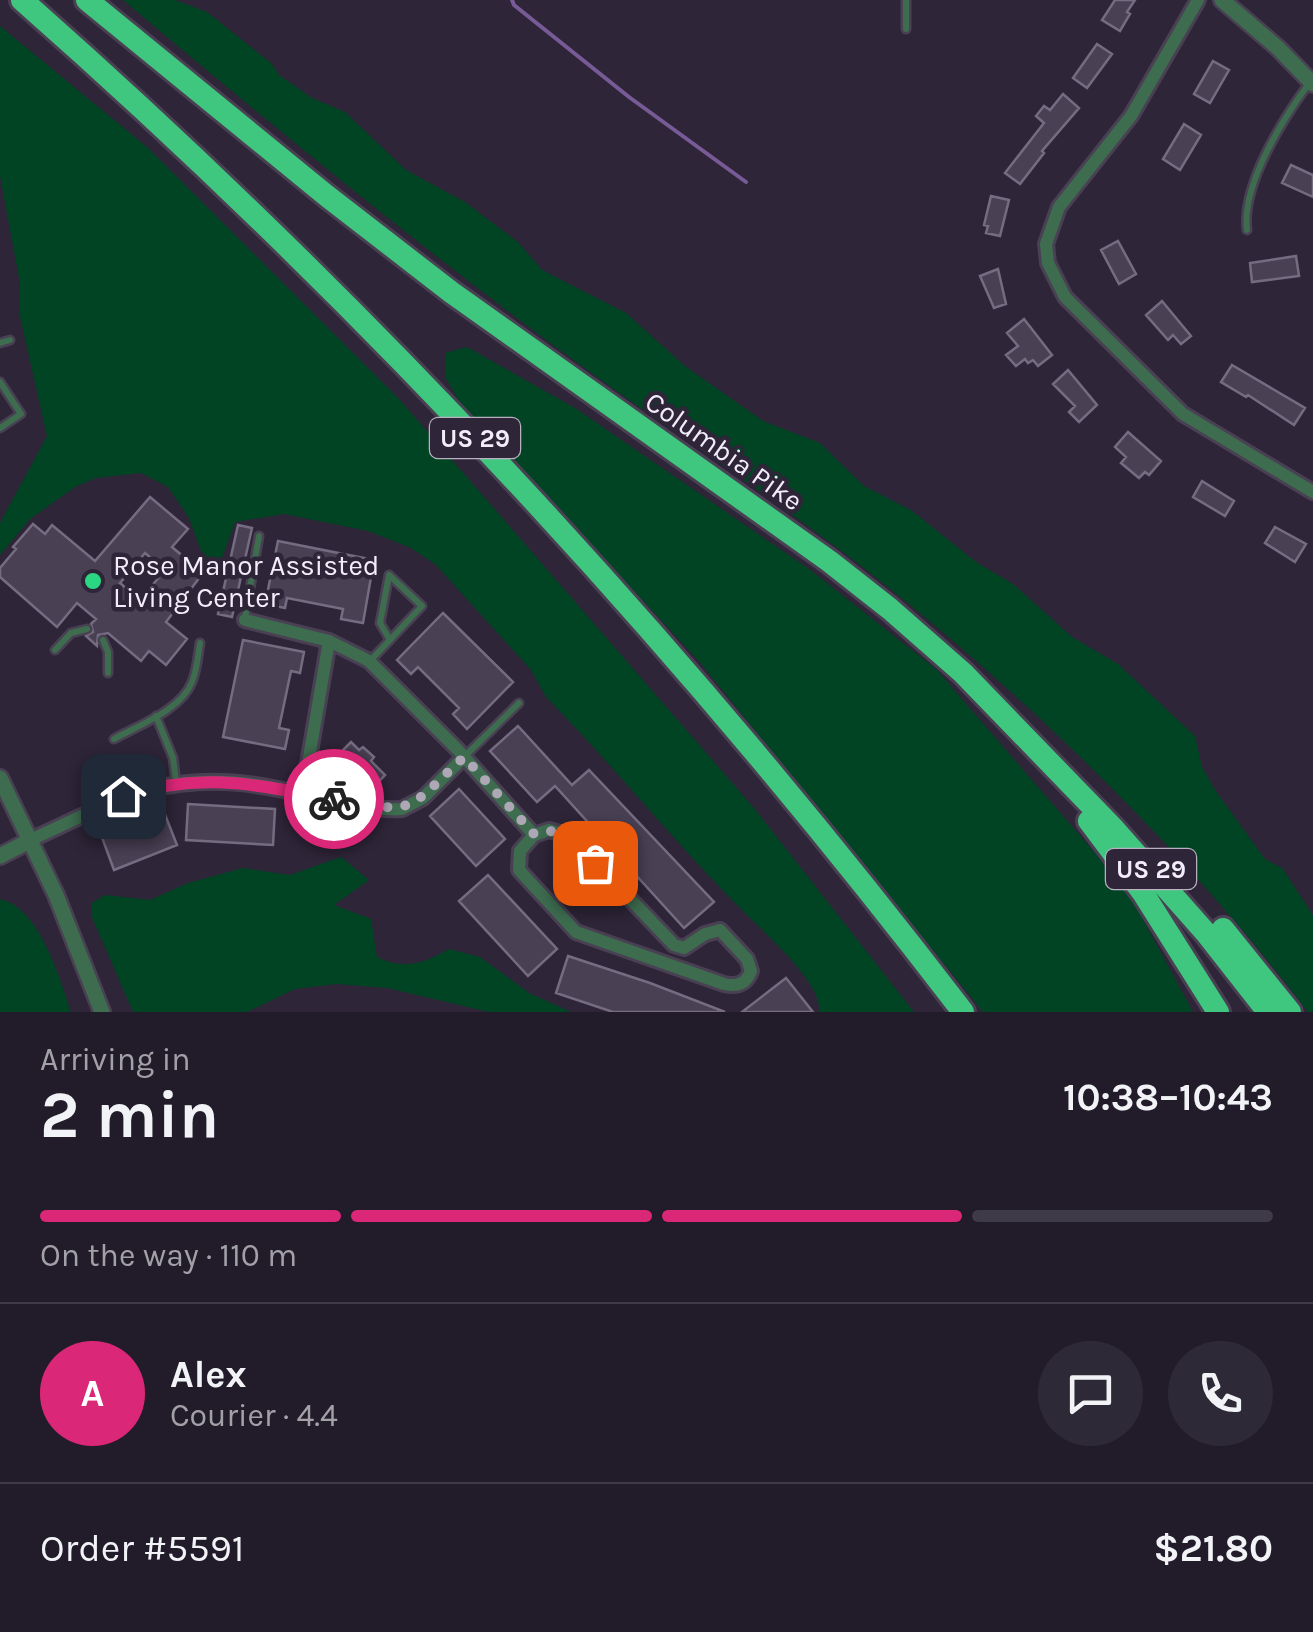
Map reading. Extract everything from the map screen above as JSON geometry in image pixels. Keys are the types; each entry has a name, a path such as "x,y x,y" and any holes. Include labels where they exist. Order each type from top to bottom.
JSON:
{"highway":[{"name":"US 29","path":"22,0 281,240 532,498 808,816 962,1012"},
{"name":"Columbia Pike","path":"87,0 451,292 829,561 963,673 1160,878 1268,1012"},
{"path":"963,673 1030,728 1124,818 1290,1012"},
{"path":"1024,734 1143,893 1218,1012"}],"street":[{"path":"1198,0 1131,116 1059,207 1046,244 1048,263 1065,297 1175,408 1313,492"},
{"path":"1222,0 1312,82"},
{"path":"245,620 329,641 369,662 534,834"},
{"path":"303,794 329,641"},
{"path":"0,856 123,796 176,782 237,782 402,809 422,798 464,757"},
{"path":"0,778 31,840 102,1012"},
{"path":"676,969 684,948 712,930 720,930 747,959 751,971 742,984 734,986 676,969 594,940 567,924 520,870 520,851 534,834 549,830 570,836 665,938 684,948"}],"lane":[{"path":"906,0 906,29"},
{"path":"1248,230 1246,218 1261,165 1285,116 1312,82"},
{"path":"0,343 10,340"},
{"path":"0,382 21,414 0,428"},
{"path":"245,620 260,536"},
{"path":"369,662 390,640 422,606 389,575 380,623 390,640"},
{"path":"56,650 71,633 87,628"},
{"path":"102,640 108,652 108,673"},
{"path":"114,739 156,716 188,690 200,643"},
{"path":"464,757 519,703"},
{"path":"156,716 173,758 176,782"}],"green space":[{"path":"123,0 175,0 207,12 272,64 279,75 312,98 345,112 406,170 465,202 518,242 542,270 626,313 685,366 763,421 820,443 864,486 911,510 976,562 1013,584 1072,637 1118,664 1195,736 1202,767 1215,790 1265,859 1282,868 1313,915 1313,1012 1308,1012 1156,834 1043,721 925,617 831,543 470,283"},
{"path":"0,26 148,148 400,400 754,808 914,1012 819,1012 812,987 790,959 546,697 531,670 436,565 411,548 368,531 284,514 235,522 219,566 210,575 189,518 168,487 141,473 96,478 75,487 30,519 0,555 0,523 47,436 19,312 20,283 0,176"},
{"path":"467,347 575,408 809,569 936,669 1127,890 1193,1012 983,1012 698,660 462,406 445,377 445,353"},
{"path":"341,857 369,880 334,905 371,919 377,957 413,964 449,949 480,957 529,993 571,1012 489,1012 387,988 336,984 295,989 247,1012 133,1012 91,915 92,903 105,895 150,900 188,883 243,868 290,875"},
{"path":"0,899 14,905 37,929 71,1012 0,1012"}],"building":[{"path":"1115,0 1135,0 1120,31 1102,20"},
{"path":"1097,44 1112,54 1087,88 1073,78"},
{"path":"1213,61 1229,70 1210,103 1194,94"},
{"path":"1063,94 1079,108 1020,184 1005,173 1044,123 1036,116 1044,106 1050,110"},
{"path":"1184,124 1201,135 1180,170 1163,159"},
{"path":"1291,165 1313,175 1313,197 1282,183"},
{"path":"991,196 1009,200 1000,236 986,233 988,226 984,225"},
{"path":"1118,241 1136,274 1119,284 1101,250"},
{"path":"1296,256 1299,276 1252,282 1250,263"},
{"path":"998,269 1006,304 994,308 980,276"},
{"path":"1162,301 1191,336 1181,344 1173,335 1168,340 1146,315"},
{"path":"1024,319 1052,355 1038,366 1025,359 1016,366 1006,355 1018,346 1007,333"},
{"path":"1232,365 1305,408 1294,425 1221,382"},
{"path":"1068,370 1097,405 1079,422 1069,412 1075,406 1053,384"},
{"path":"1128,432 1161,461 1149,475 1145,472 1139,478 1121,463 1126,457 1115,447"},
{"path":"1202,481 1234,501 1225,516 1193,497"},
{"name":"Rose Manor Assisted Living Center","path":"150,497 188,529 172,547 203,573 166,622 187,639 166,665 149,651 141,661 108,633 98,635 97,646 86,636 93,632 91,624 96,619 77,603 57,627 0,577 0,568 16,549 13,547 33,524 45,534 52,525 95,561","holes":["145,553 165,570 140,600 120,583"]},
{"path":"238,525 252,528 232,617 218,614"},
{"path":"1275,527 1306,544 1295,562 1265,543"},
{"path":"278,541 374,560 363,623 341,619 343,609 287,598 285,608 265,604"},
{"path":"443,613 513,682 467,729 453,714 459,708 418,667 411,674 397,660"},
{"path":"243,640 304,652 300,673 291,671 279,728 289,730 285,749 223,737"},
{"path":"518,726 572,785 589,770 714,902 684,928 555,786 537,802 490,751"},
{"path":"351,742 374,757 371,761 385,775 370,791 355,777 351,781 340,771 344,766 335,758"},
{"path":"459,789 505,839 476,866 430,816"},
{"path":"188,804 275,809 273,845 186,840"},
{"path":"162,807 177,845 114,870 100,832"},
{"path":"488,875 557,949 528,976 459,901"},
{"path":"568,956 725,1012 613,1012 556,993"},
{"path":"786,978 813,1012 742,1012 773,988"}],"waterway":[{"path":"512,0 629,97 746,182"}],"way so far":[{"path":"334,799 402,809 422,798 464,757 534,834 561,831 595,863"}],"place":[{"name":"Rose Manor Assisted Living Center","path":"93,581"}],"route":[{"path":"123,796 176,782 203,780 334,799"}]}
